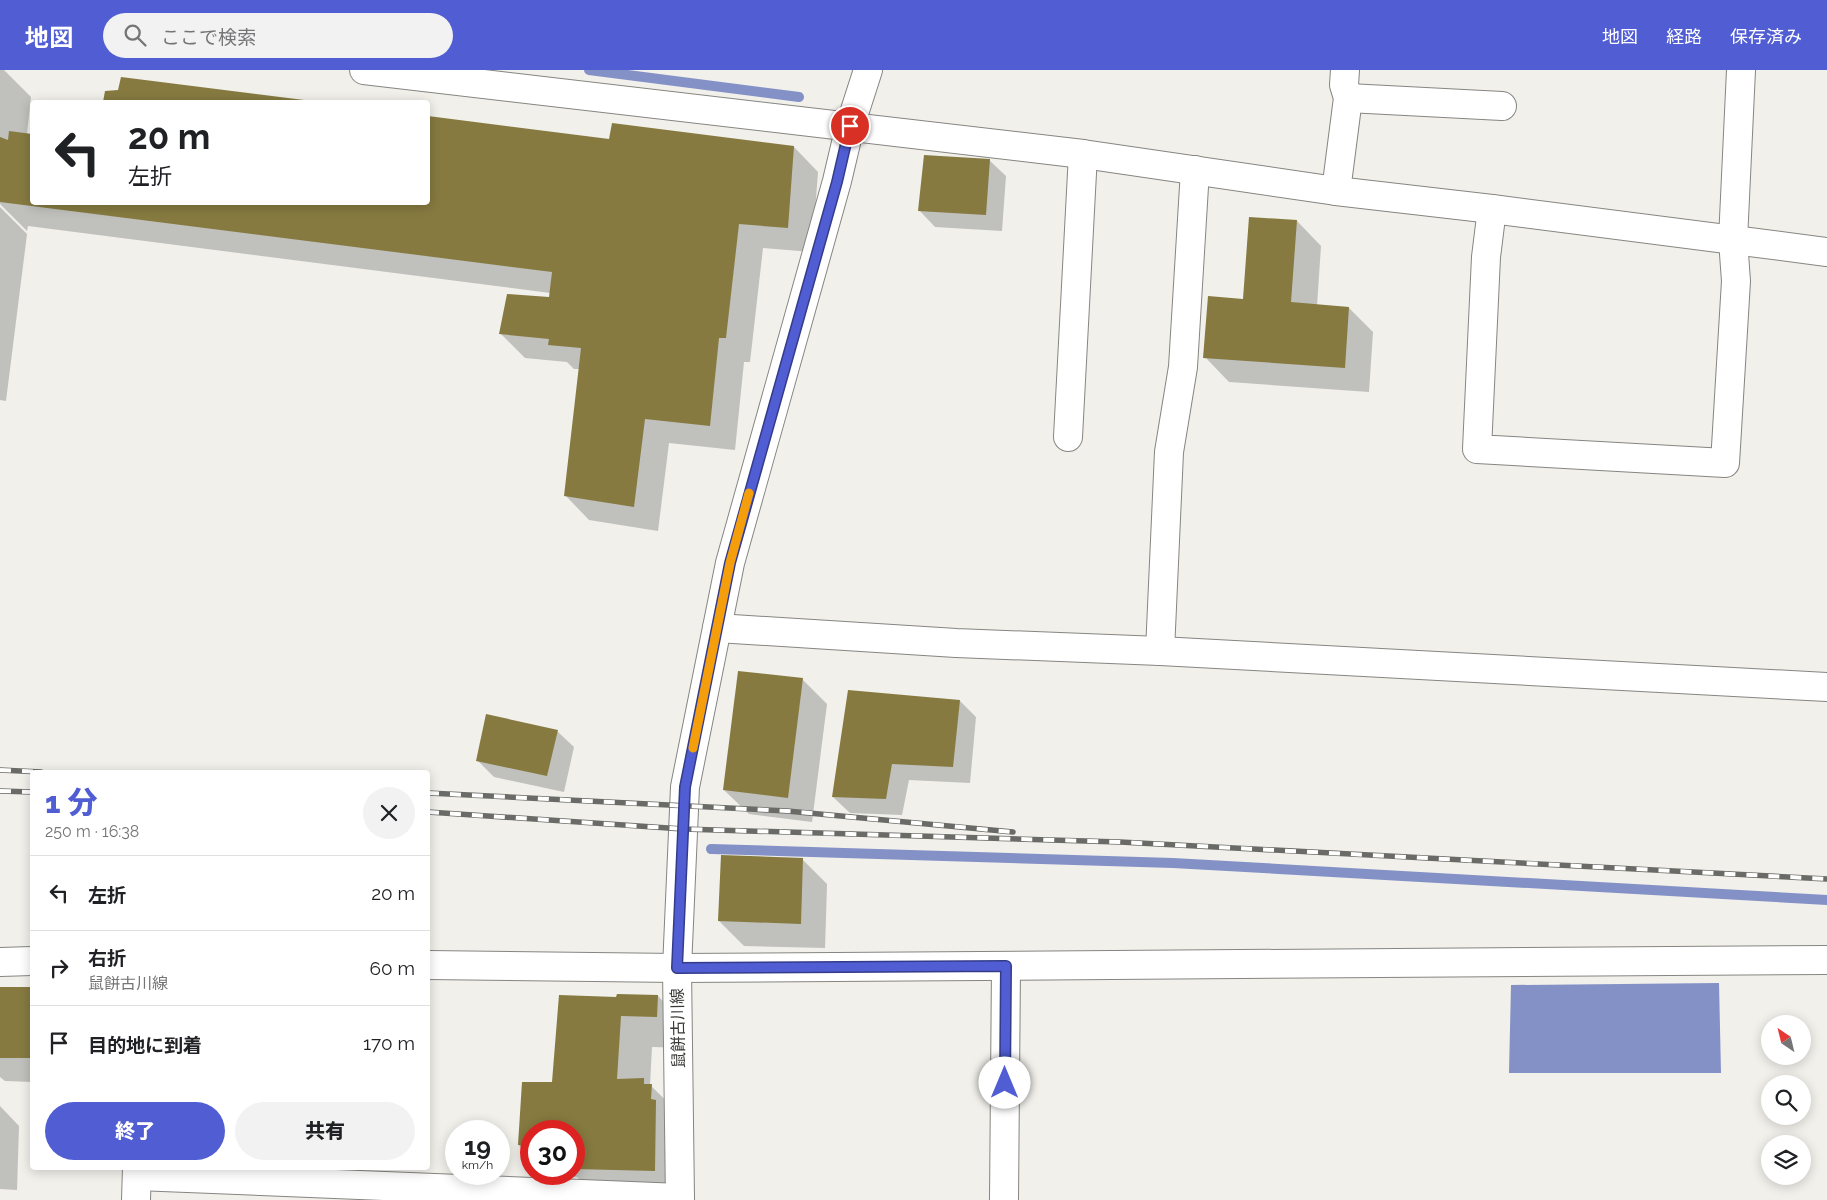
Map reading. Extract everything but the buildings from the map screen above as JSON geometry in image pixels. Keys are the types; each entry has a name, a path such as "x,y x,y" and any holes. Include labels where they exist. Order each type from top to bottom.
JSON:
{"street":[{"name":"鼠餅古川線","path":"680,1199 677,968 685,787 730,563 837,182 850,126 868,70"},
{"path":"1336,191 1348,98 1344,85 1345,70"},
{"path":"1492,209 1486,257 1478,449 1725,463 1736,282 1733,240 1742,70"},
{"path":"375,71 1083,154 1336,191 1827,252"},
{"path":"1348,98 1502,106"},
{"path":"1068,437 1083,154"},
{"path":"1160,651 1169,452 1183,367 1195,170"},
{"path":"717,628 956,643 1160,651 1827,687"},
{"path":"430,964 677,968 1827,960"},
{"path":"0,962 30,961"},
{"path":"1004,1200 1006,966"},
{"path":"137,1181 680,1199"}],"water":[{"path":"1719,983 1721,1073 1509,1073 1511,985"}],"waterway":[{"path":"589,70 799,97"},
{"path":"711,849 1173,863 1827,900"}],"railway":[{"path":"0,770 30,771"},
{"path":"0,791 30,792"},
{"path":"430,793 787,811 1013,832"},
{"path":"430,812 683,829 1120,842 1827,879"}],"slow traffic":[{"path":"693,748 730,563 749,493"}],"route":[{"path":"850,126 837,182 730,563 685,787 677,968 1006,966 1005,1083"}]}
